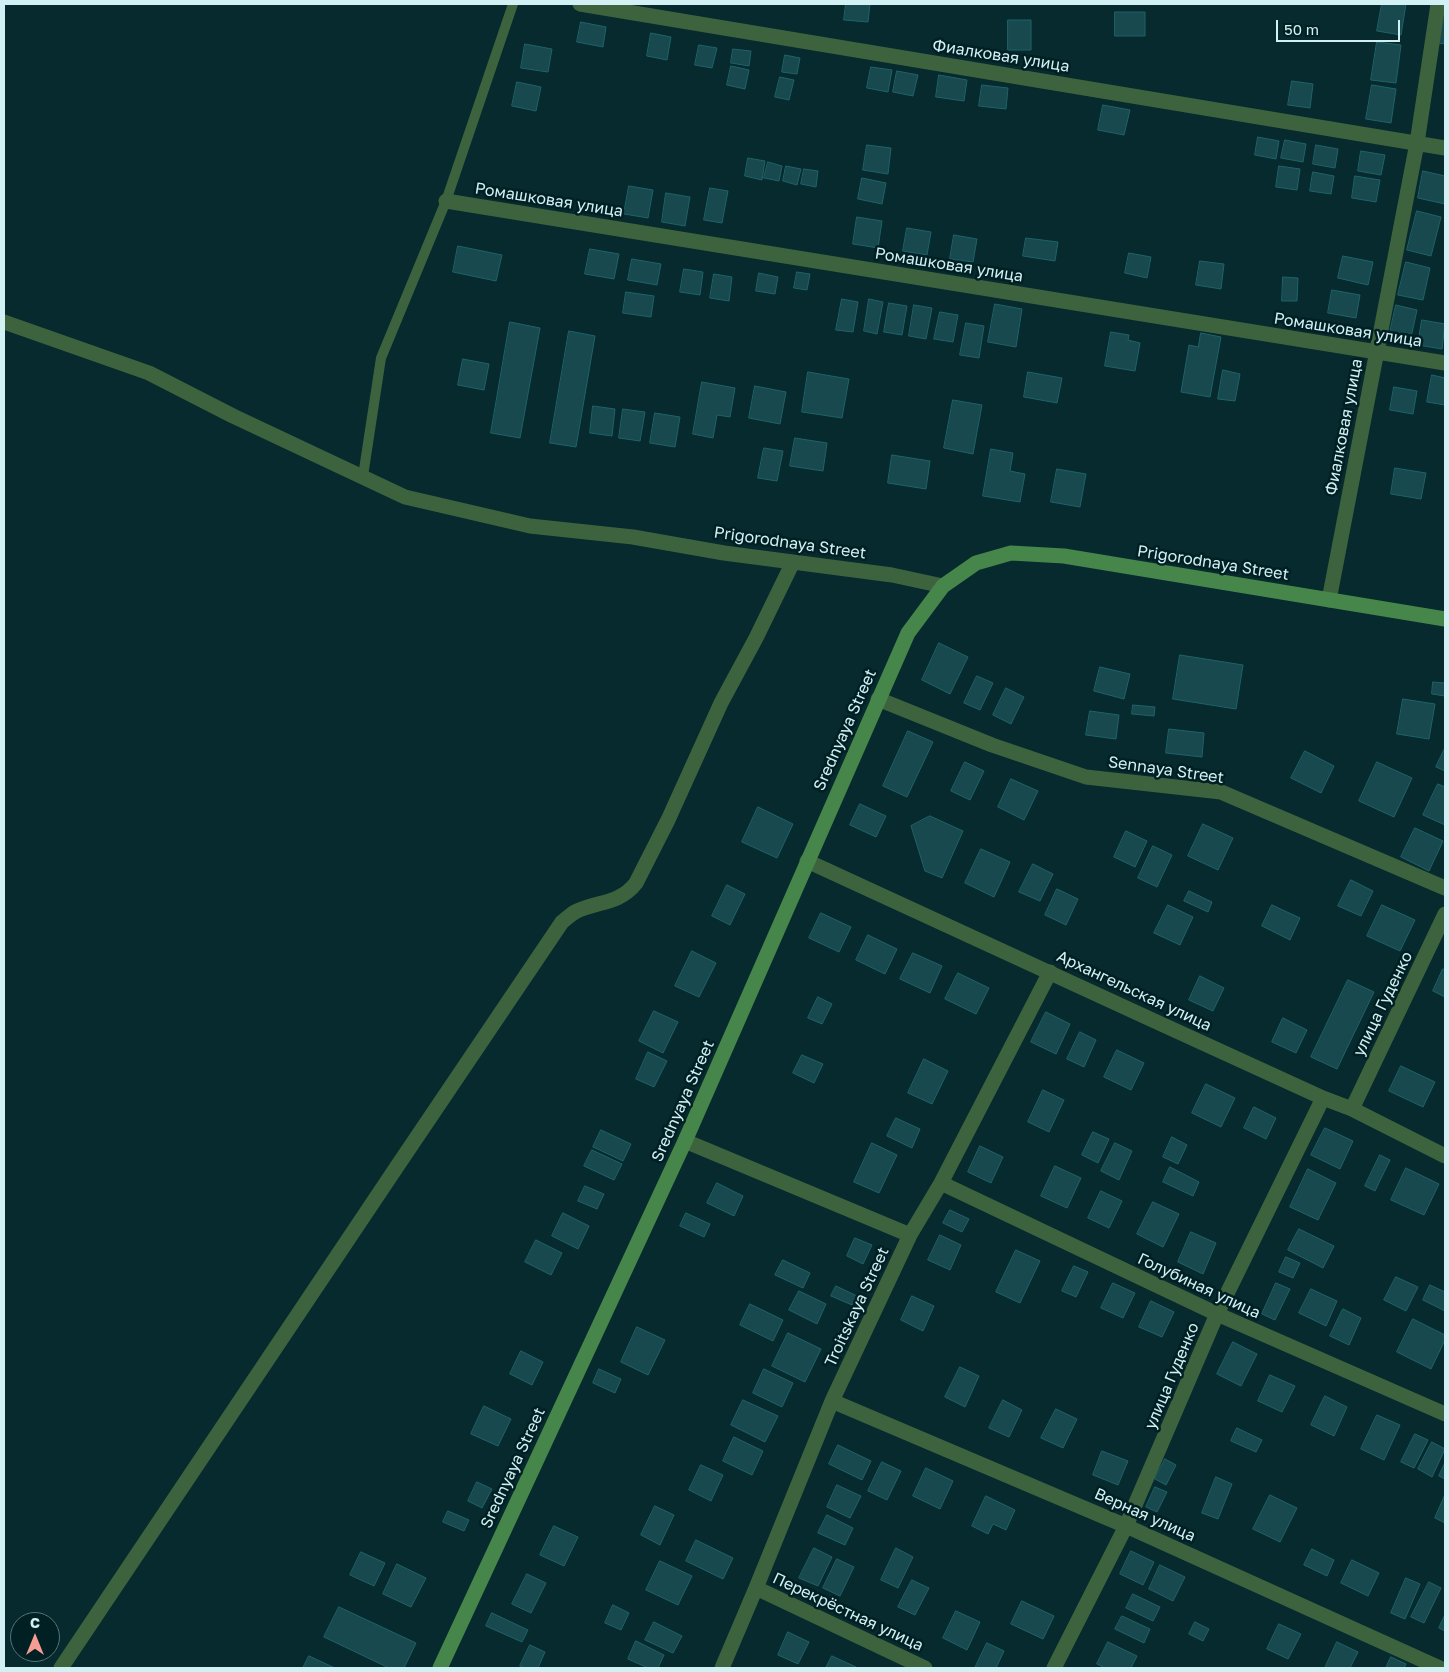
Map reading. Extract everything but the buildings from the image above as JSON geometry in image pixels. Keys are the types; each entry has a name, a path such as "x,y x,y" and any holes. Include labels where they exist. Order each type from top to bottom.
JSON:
{"street":[{"name":"Фиалковая улица","path":"580,4 1445,148"},
{"name":"Фиалковая улица","path":"1329,600 1417,143 1438,4"},
{"name":"Ромашковая улица","path":"446,200 1445,363"},
{"name":"Prigorodnaya Street","path":"4,322 149,373 233,416 405,497 530,526 633,537 724,553 892,575 943,586"},
{"name":"Prigorodnaya Street","path":"976,563 1011,553 1064,556 1445,619"},
{"path":"61,1668 562,922 575,912 613,900 629,892 636,883 668,820 721,703 756,638 793,562"},
{"name":"Srednyaya Street","path":"440,1668 685,1141 908,633 943,586 976,563"},
{"name":"Sennaya Street","path":"878,699 992,745 1086,777 1221,792 1445,888"},
{"name":"Архангельская улица","path":"807,861 945,926 1050,972 1323,1098 1352,1109 1445,1156"},
{"name":"улица Гуденко","path":"1352,1109 1445,914"},
{"name":"Troitskaya Street","path":"722,1668 832,1401 910,1235 941,1183 1050,972"},
{"name":"улица Гуденко","path":"1054,1668 1126,1526 1217,1314 1323,1098"},
{"path":"685,1141 910,1235"},
{"name":"Голубиная улица","path":"941,1183 1217,1314 1445,1414"},
{"name":"Верная улица","path":"832,1401 1126,1526 1440,1668"},
{"name":"Перекрёстная улица","path":"756,1588 925,1668"}],"lane":[{"path":"363,476 381,358 446,200 513,4"}]}
